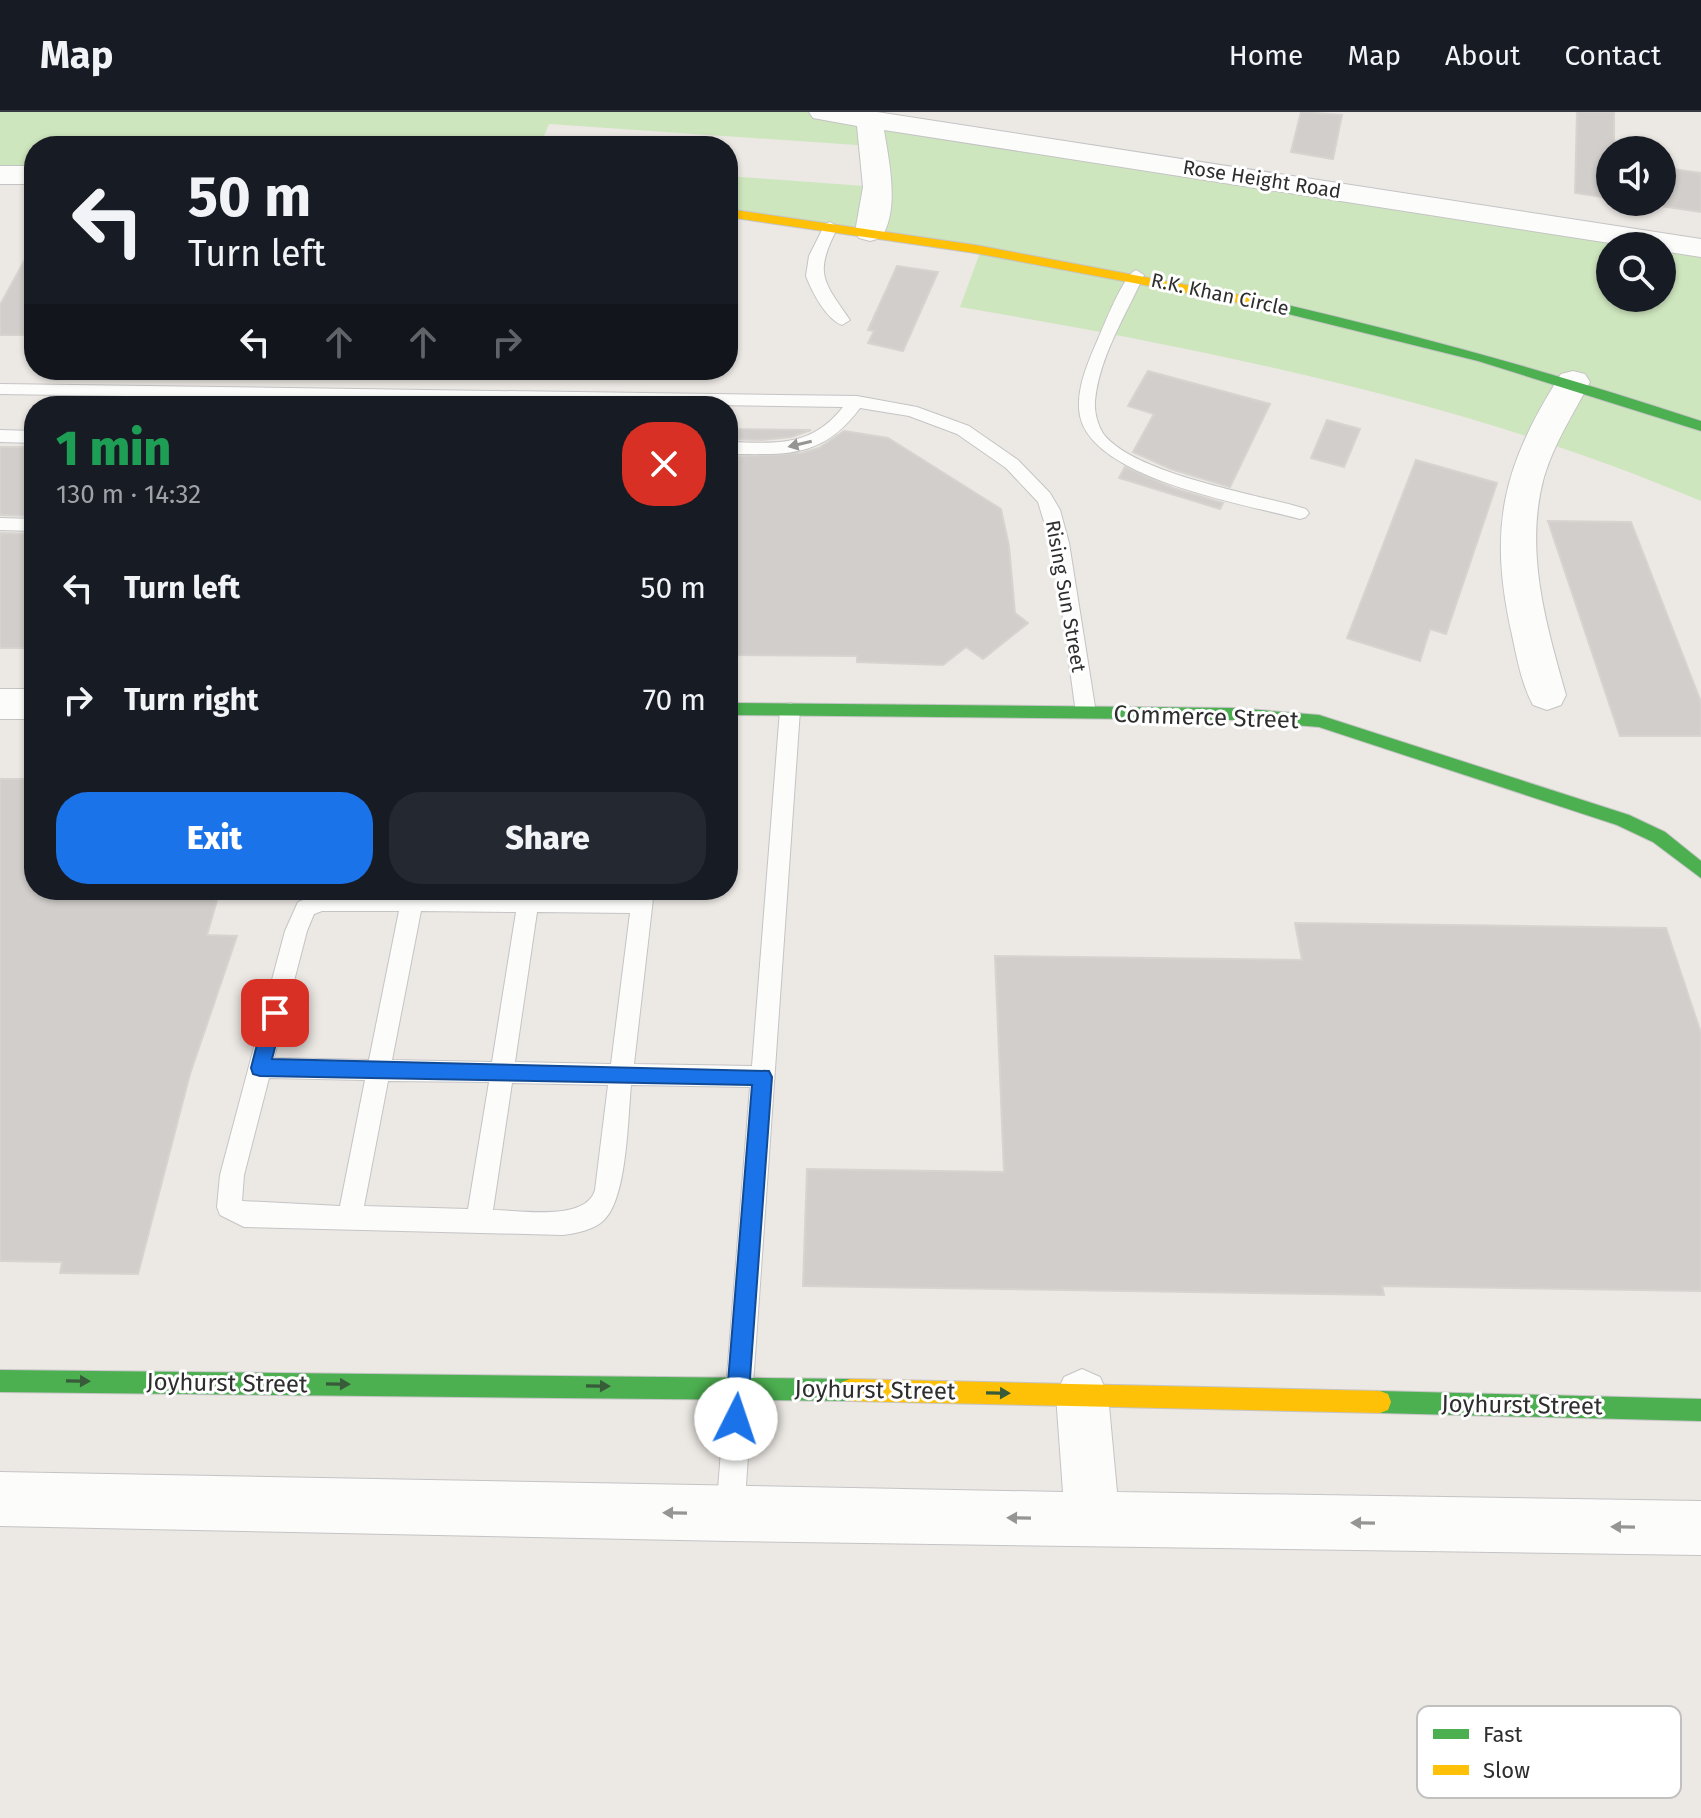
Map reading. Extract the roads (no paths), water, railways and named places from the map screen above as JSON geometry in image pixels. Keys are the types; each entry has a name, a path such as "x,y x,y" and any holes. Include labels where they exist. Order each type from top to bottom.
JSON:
{"street":[{"name":"Rose Height Road","path":"823,112 1701,248"},
{"path":"870,232 878,187 870,128 874,120"},
{"path":"0,175 24,175"},
{"name":"R.K. Khan Circle","path":"738,214 969,246 1136,275 1363,325 1573,382 1701,426"},
{"path":"1547,695 1521,590 1518,518 1528,473 1573,382"},
{"path":"0,704 24,704"},
{"name":"Commerce Street","path":"738,709 1281,716 1319,721 1623,820 1659,837 1701,871"},
{"name":"Joyhurst Street","path":"0,1381 738,1387 1701,1410"},
{"path":"1082,1395 1092,1519"},
{"path":"0,1499 729,1514 1701,1528"}],"lane":[{"path":"830,227 813,263 813,276 819,290 842,320"},
{"path":"1136,275 1093,375 1087,402 1092,430 1101,443 1119,455 1160,472 1300,513"},
{"name":"Rising Sun Street","path":"0,389 148,396"},
{"name":"Rising Sun Street","path":"738,401 857,401 913,410 948,421 999,452 1027,477 1050,508 1063,555 1086,713"},
{"path":"738,448 798,446 817,440 833,430 857,401"},
{"path":"0,436 24,437"},
{"path":"0,524 24,525"},
{"path":"729,1514 790,710"},
{"path":"586,900 528,903 321,902 306,908 296,931 232,1175 229,1207 244,1215 563,1223 582,1221 600,1210 607,1190 643,900"},
{"path":"350,1216 412,902"},
{"path":"479,1219 528,903"},
{"path":"260,1068 762,1077"}]}
